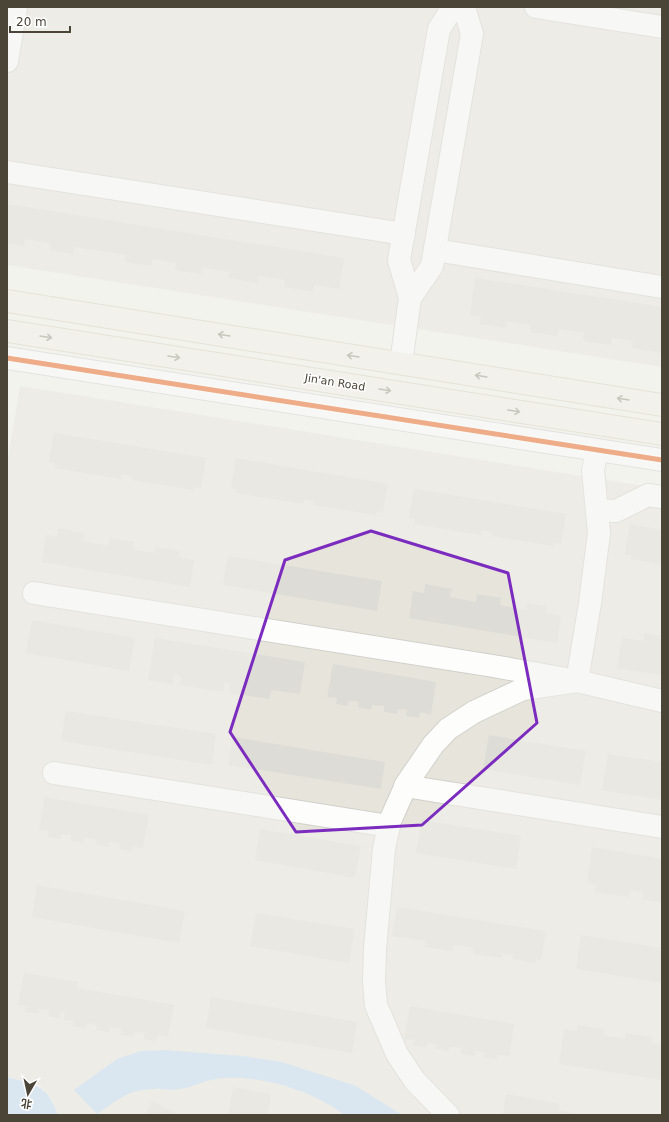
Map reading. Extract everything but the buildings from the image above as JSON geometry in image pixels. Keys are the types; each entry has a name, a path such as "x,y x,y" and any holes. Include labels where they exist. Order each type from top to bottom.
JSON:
{"main road":[{"path":"7,301 662,405"},
{"name":"Jin'an Road","path":"7,331 662,434"}],"street":[{"path":"7,61 16,7"},
{"path":"401,363 410,298 399,260 439,29 453,7"},
{"path":"410,298 432,266 435,250 472,34 464,7"},
{"path":"536,7 662,27"},
{"path":"7,172 404,234"},
{"path":"435,250 662,287"},
{"path":"7,358 662,460"},
{"path":"577,681 590,603 598,541 593,470 597,450"},
{"path":"597,510 616,511 648,495 662,497"},
{"path":"34,593 577,681 662,701"},
{"path":"448,1115 414,1081 397,1054 376,1005 374,981 375,949 384,849 389,826 405,786 433,745 448,729 474,712 523,689 577,681"},
{"path":"54,773 389,826"},
{"path":"405,786 662,827"}],"highlighted area":[{"path":"371,531 508,573 537,723 422,825 296,832 230,732 285,560"}],"shaded area":[{"path":"7,7 662,7 662,367 7,265"},
{"path":"20,386 662,489 662,1115 58,1115 52,1099 39,1085 7,1077 7,465"}],"water":[{"path":"166,1050 242,1056 282,1062 356,1086 402,1115 344,1115 316,1098 299,1091 281,1085 244,1078 211,1080 176,1090 147,1089 136,1091 124,1096 97,1114 74,1090 117,1059 141,1051"},
{"path":"7,1077 33,1084 45,1091 54,1105 58,1115 7,1115"}],"cycle path":[{"path":"7,358 662,460"}]}
